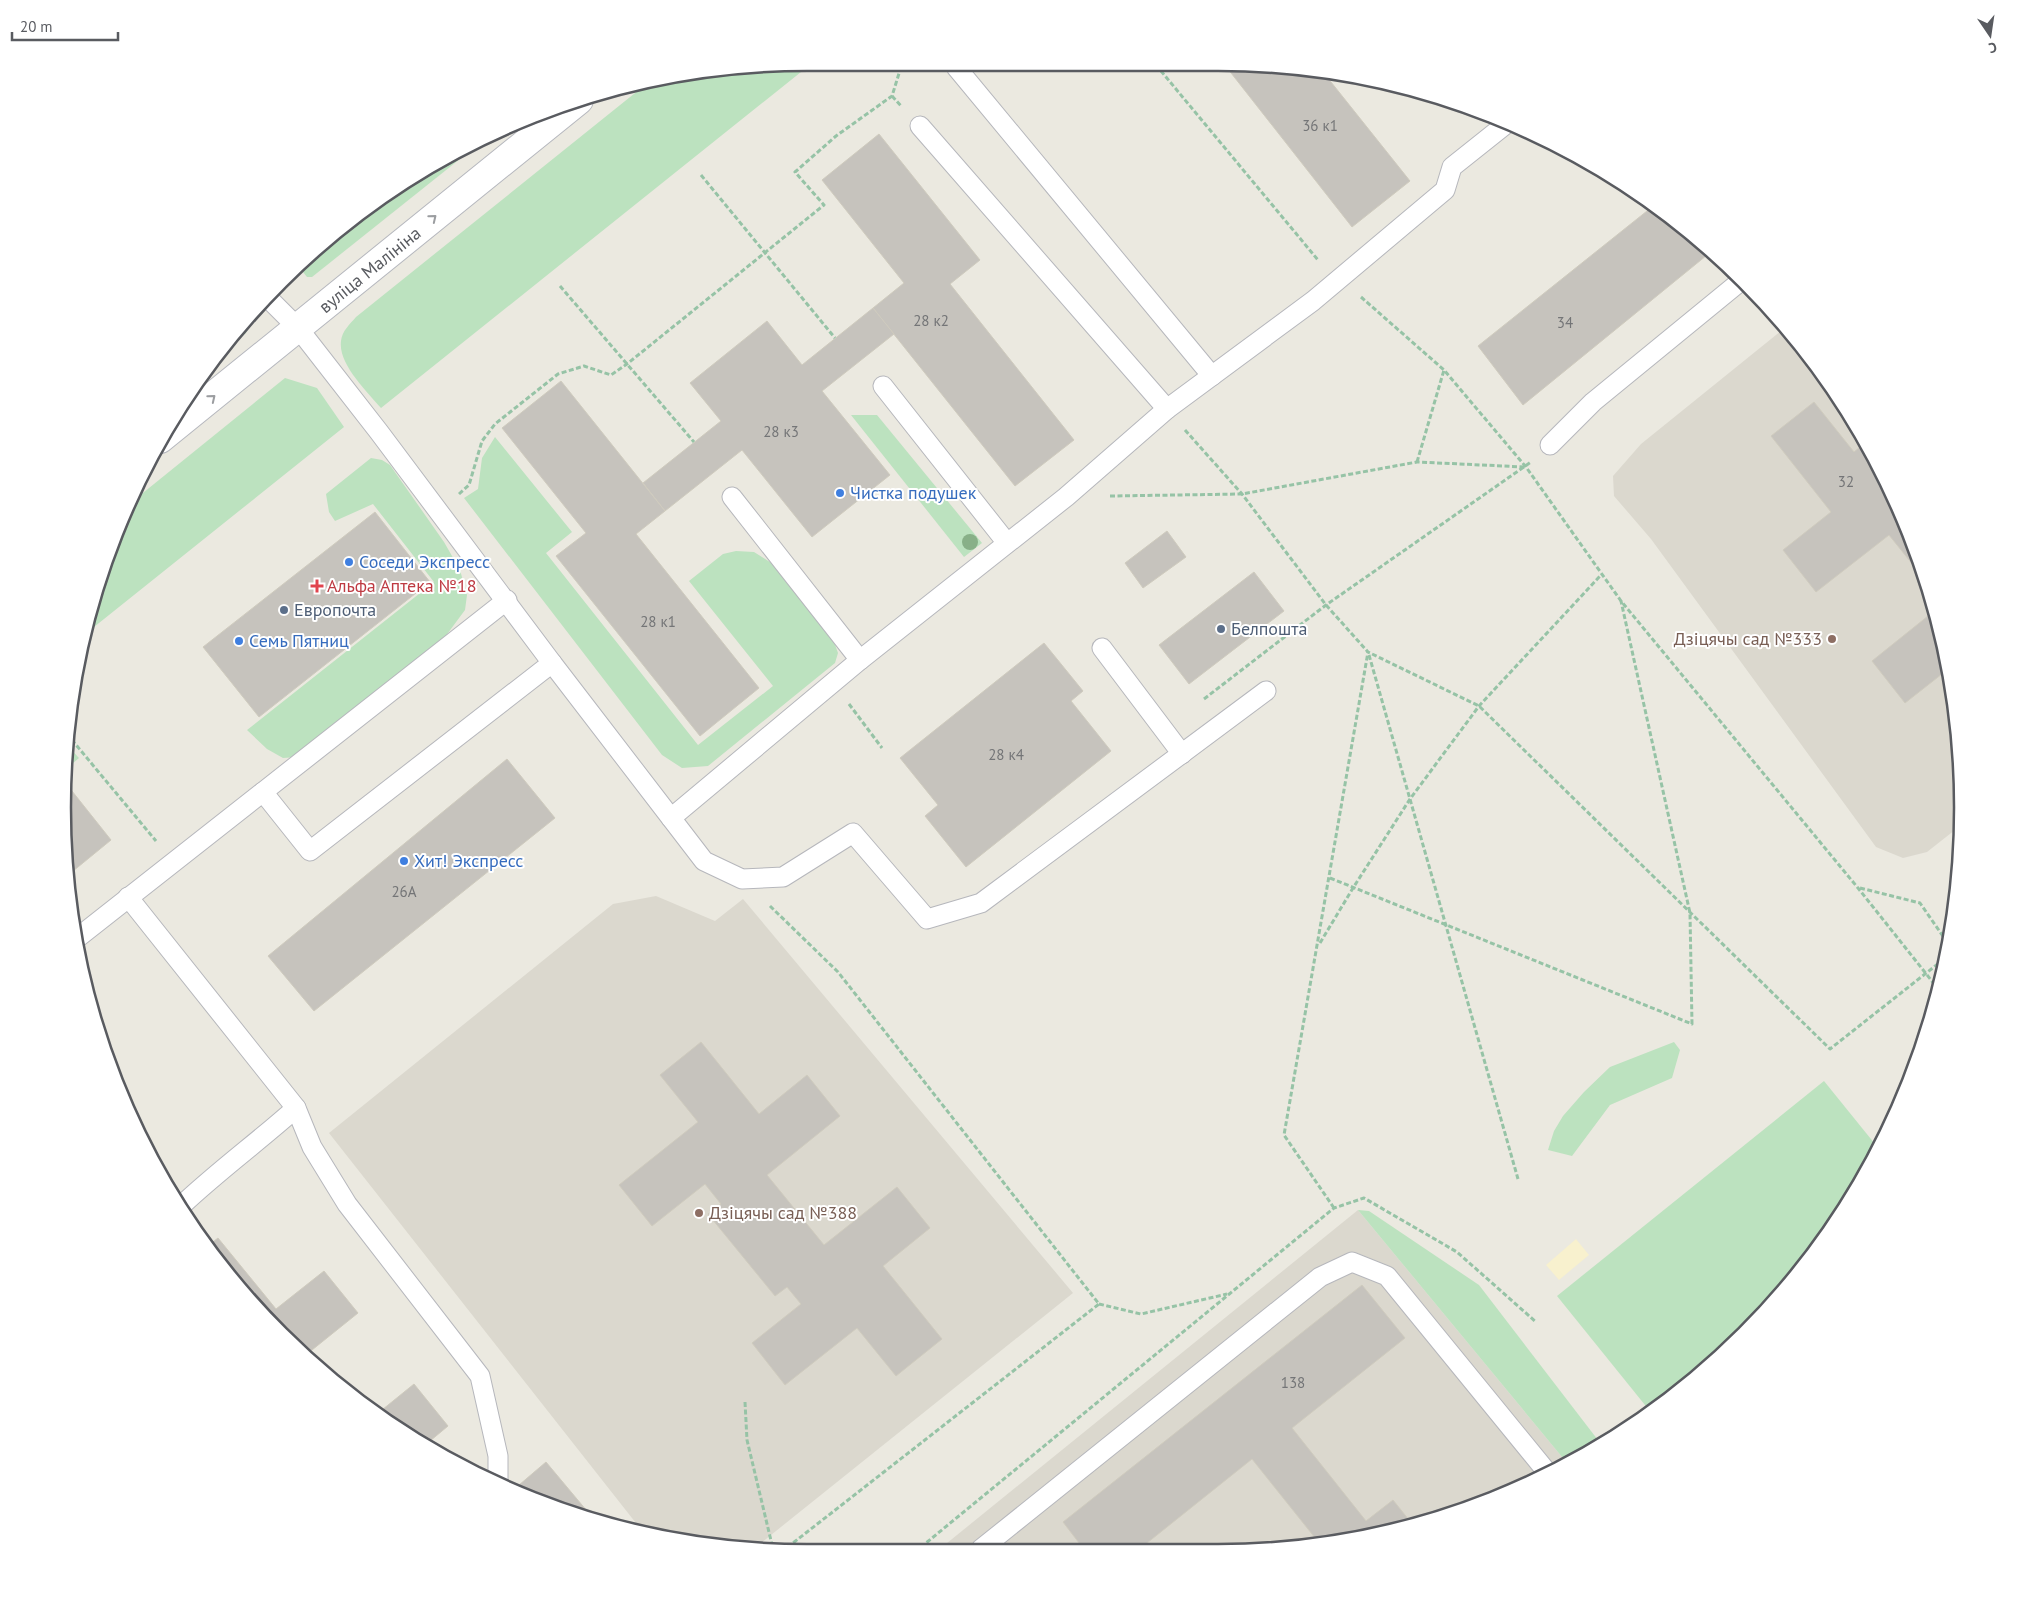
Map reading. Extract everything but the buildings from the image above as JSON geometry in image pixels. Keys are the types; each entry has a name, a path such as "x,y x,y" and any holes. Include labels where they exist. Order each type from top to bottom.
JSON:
{"main road":[{"name":"вуліца Малініна","path":"180,423 563,113"}],"lane":[{"path":"959,71 1212,376"},
{"path":"920,126 1167,409"},
{"path":"671,818 860,660 1066,497 1167,409 1314,301 1445,190 1452,167 1501,128"},
{"path":"1550,445 1592,402 1736,285"},
{"path":"272,303 298,328 704,860 742,879 783,877 853,833 927,919 981,903 1266,691"},
{"path":"882,386 1008,544"},
{"path":"732,497 860,660"},
{"path":"82,934 507,600"},
{"path":"1102,648 1182,754"},
{"path":"263,792 310,851 552,663"},
{"path":"128,897 296,1108 312,1147 347,1204 480,1376 498,1456 498,1475"},
{"path":"186,1202 214,1175 269,1132 296,1108"},
{"path":"987,1544 1320,1277 1352,1262 1387,1276 1544,1468"}],"path":[{"path":"454,497 469,485 482,441 495,424 558,374 584,366 612,375 824,205 795,172 836,136 892,96 900,71"},
{"path":"1161,71 1314,257 1444,370 1526,467 1601,575 1933,982"},
{"path":"701,175 835,338"},
{"path":"560,286 694,442"},
{"path":"1417,462 1444,370"},
{"path":"1167,409 1242,494 1326,605 1368,652 1478,706 1830,1049 1937,965"},
{"path":"1066,497 1242,494 1417,462 1526,467"},
{"path":"1164,730 1326,605 1526,467"},
{"path":"1318,946 1410,800 1478,706 1601,575"},
{"path":"1330,878 1692,1024 1690,913 1621,600"},
{"path":"1368,652 1518,1178"},
{"path":"1334,1208 1284,1135 1368,652"},
{"path":"857,715 882,748"},
{"path":"75,743 173,861"},
{"path":"742,879 838,972 1099,1304 1141,1314 1180,1307 1230,1293"},
{"path":"1858,888 1920,903 1942,935"},
{"path":"792,1543 1099,1304"},
{"path":"745,1402 747,1440 771,1543"}],"shaded area":[{"name":"Дзіцячы сад №333","path":"1780,332 1802,359 1830,398 1878,482 1898,526 1915,571 1929,617 1940,664 1952,759 1953,831 1927,852 1903,858 1876,847 1651,539 1614,496 1613,476 1641,444"},
{"name":"Дзіцячы сад №388","path":"656,896 715,921 743,899 1073,1293 762,1542 711,1537 636,1524 329,1133 613,904"},
{"path":"1358,1210 1563,1458 1499,1488 1454,1505 1408,1519 1361,1530 1314,1537 1218,1544 946,1544"}],"green space":[{"path":"802,71 381,408 355,377 341,350 342,337 356,317 637,91 711,78"},
{"path":"461,158 312,277 307,277 303,272 359,223 398,195"},
{"path":"285,378 317,388 344,427 94,627 110,571 142,494"},
{"path":"851,415 877,415 982,543 964,557"},
{"path":"495,437 572,532 546,553 698,745 773,686 689,581 723,554 736,551 754,552 773,564 833,639 838,653 835,663 708,766 682,768 662,755 464,498 478,489 482,458"},
{"path":"371,458 382,460 390,465 444,542 460,570 467,595 465,610 445,637 297,757 283,758 267,749 247,730 434,582 373,504 335,521 329,512 326,494"},
{"path":"74,752 79,758 73,763"},
{"path":"1674,1042 1680,1050 1672,1078 1610,1105 1572,1156 1548,1150 1554,1131 1563,1116 1610,1067"},
{"path":"1824,1081 1873,1142 1830,1217 1802,1256 1771,1293 1703,1361 1646,1406 1557,1296"},
{"path":"1358,1210 1369,1211 1479,1285 1597,1438 1563,1458"}],"sand":[{"path":"1576,1239 1589,1255 1559,1280 1546,1265"}],"place":[{"name":"Чистка подушек","path":"840,493"},
{"name":"Соседи Экспресс","path":"349,562"},
{"name":"Альфа Аптека №18","path":"317,586"},
{"name":"Европочта","path":"284,610"},
{"name":"Белпошта","path":"1221,629"},
{"name":"Дзіцячы сад №333","path":"1832,639"},
{"name":"Семь Пятниц","path":"239,641"},
{"name":"Хит! Экспресс","path":"404,861"},
{"name":"Дзіцячы сад №388","path":"699,1213"}]}
